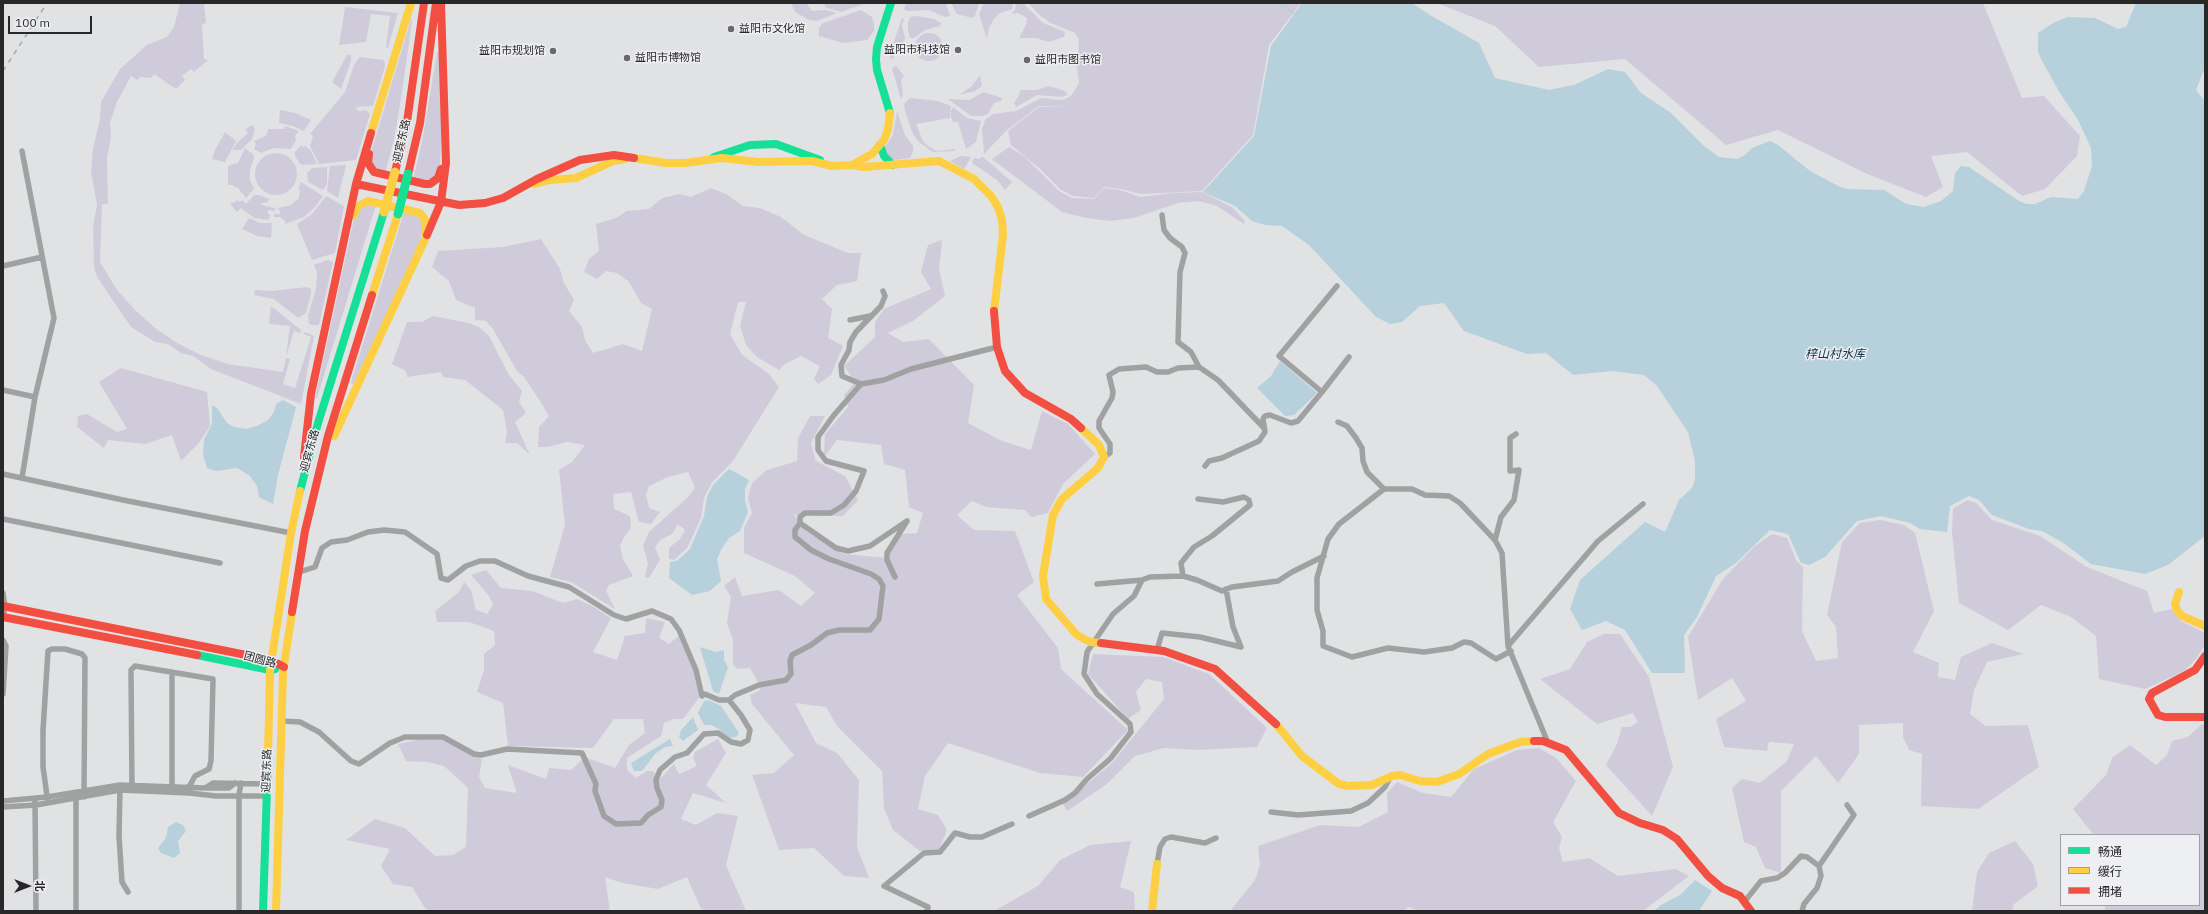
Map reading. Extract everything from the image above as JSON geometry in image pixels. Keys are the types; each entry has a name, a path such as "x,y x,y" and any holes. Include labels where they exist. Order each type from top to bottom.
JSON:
{"main road":[{"path":"302,482 310,400 356,184 411,3"},
{"name":"迎宾东路","path":"263,911 270,670 291,533 302,482 318,423 384,212 395,172 407,122 424,3"},
{"name":"迎宾东路","path":"276,911 284,667 305,531 328,436 398,214 408,174 420,123 436,3"},
{"path":"321,466 414,265 440,202 446,163 441,3"},
{"path":"852,165 872,154 880,145 888,129 890,116 876,59 877,47 891,3"},
{"path":"376,116 368,163 370,168 378,174 425,184 434,182 440,173 446,133"},
{"path":"707,160 750,145 776,144 798,150 825,164"},
{"path":"880,145 884,156 893,165"},
{"path":"356,184 459,205 485,203 503,198 580,160 614,154 666,163 685,163 722,158 758,162 812,161 840,166 852,165 864,167 939,160 974,179 991,196 998,207 1002,220 1003,235 994,296 997,347 1005,371 1025,393 1071,419 1099,446 1104,457 1098,468 1062,499 1054,514 1043,576 1046,599 1077,635 1095,643 1157,650 1215,669 1274,722 1302,756 1339,784 1372,785 1392,776 1400,775 1420,781 1437,782 1459,774 1488,754 1520,742 1543,741 1566,750 1619,813 1640,824 1663,830 1677,839 1708,876 1745,901 1751,911"},
{"path":"516,191 550,180 576,178 590,173 613,161 636,157"},
{"path":"344,242 355,209 363,203 368,202 420,213 427,226 414,265"},
{"path":"2179,592 2175,604 2176,610 2182,616 2205,626"},
{"name":"团圆路","path":"4,607 271,660 284,667"},
{"name":"团圆路","path":"3,617 270,670 284,667"},
{"path":"2205,656 2195,670 2181,679 2152,693 2149,699 2158,715 2165,717 2205,717"},
{"path":"1152,911 1157,864"}],"street":[{"path":"22,151 54,318 35,397 22,478"},
{"path":"1162,215 1164,230 1170,238 1182,247 1185,253 1180,272 1178,342 1191,352 1199,367 1218,380 1264,428"},
{"path":"3,266 42,257"},
{"path":"1322,392 1279,356 1337,286"},
{"path":"883,291 885,296 881,306 856,332 841,365 842,376 861,384 884,380 911,369 997,347"},
{"path":"850,320 870,316"},
{"path":"1205,466 1209,461 1222,458 1259,441 1265,432 1263,419 1265,416 1270,415 1291,423 1298,421 1349,357"},
{"path":"1104,457 1110,453 1110,444 1099,428 1099,421 1112,398 1113,392 1109,375 1113,371 1119,369 1146,367 1157,372 1168,372 1178,368 1199,367"},
{"path":"299,572 315,567 322,548 332,542 347,540 368,532 384,530 404,532 437,554 441,578 448,580 466,566 480,560 495,562 528,576 569,587 614,615 626,619 652,611 671,619 680,630 693,663 702,696 705,694 719,700 730,700 736,695 759,685 786,680 791,674 790,661 792,655 811,645 827,633 854,628 863,631 870,630 879,618 883,586 879,579 871,574 829,560 811,550 795,537 795,530 800,523 800,517 805,513 831,513 844,505 856,491 864,471 826,461 818,450 818,437 834,414 861,384"},
{"path":"3,390 35,397"},
{"path":"1338,422 1347,426 1359,443 1362,448 1363,461 1367,472 1384,489"},
{"path":"1495,540 1501,517 1514,500 1519,470 1510,471 1510,438 1516,434"},
{"path":"3,474 291,533"},
{"path":"1511,652 1496,659 1471,643 1464,642 1452,648 1424,652 1388,648 1352,658 1323,646 1323,631 1317,610 1317,578 1328,539 1339,524 1384,489 1412,489 1425,495 1449,496 1460,503 1495,540 1502,553 1508,646 1511,652 1548,743"},
{"path":"1183,576 1181,563 1194,547 1212,536 1250,505 1249,500 1244,497 1223,502 1198,499"},
{"path":"1508,646 1598,541 1643,504"},
{"path":"3,520 220,562"},
{"path":"800,523 836,548 848,551 870,546 907,521 887,553 887,560 895,577"},
{"path":"1097,584 1142,580 1150,577 1183,576 1197,580 1222,591 1232,587 1278,581 1292,572 1324,556"},
{"path":"1029,816 1065,800 1075,793 1086,779 1110,759 1131,732 1130,724 1097,694 1084,674 1087,652 1095,643 1112,614 1134,596 1142,580"},
{"path":"1157,650 1162,633 1200,637 1241,647 1233,627 1226,589"},
{"path":"3,593 3,617"},
{"path":"3,640 6,646 3,694"},
{"path":"48,800 43,767 43,730 48,652 52,650 65,649 82,654 85,658 83,794"},
{"path":"132,787 130,670 135,666 213,679 211,761 209,768 195,776 189,790"},
{"path":"172,672 172,789"},
{"path":"282,721 300,722 319,732 351,761 359,764 390,743 404,737 443,737 474,754 481,755 507,749 582,753 596,784 595,791 604,816 616,824 640,822 661,807 662,800 657,788 656,780 660,770 675,758 687,753 704,734 718,733 730,742 741,744 748,740 750,730 730,700"},
{"path":"1271,812 1298,815 1352,811 1368,803 1385,787 1392,776"},
{"path":"189,790 229,788 238,783 267,784"},
{"path":"238,783 239,911"},
{"path":"3,807 132,787 189,790 210,794 216,792 266,796"},
{"path":"120,788 119,836 122,882 128,892"},
{"path":"76,795 76,911"},
{"path":"3,802 36,802"},
{"path":"36,802 36,911"},
{"path":"1819,866 1854,815 1847,805"},
{"path":"927,911 928,907 884,886 924,853 940,852 955,833 970,837 982,837 1012,824"},
{"path":"1157,864 1160,847 1165,839 1171,837 1193,843 1205,843 1216,838"},
{"path":"1745,901 1761,881 1777,878 1785,873 1801,856 1807,857 1819,866 1821,876 1817,888 1804,904 1802,911"}],"shaded area":[{"path":"180,3 210,3 204,5 206,23 202,24 204,59 208,60 194,72 191,69 182,76 185,80 176,89 154,74 151,78 141,77 137,80 131,76 117,102 110,123 111,137 107,158 108,204 102,204 100,262 117,290 136,311 155,328 177,343 201,355 228,364 283,372 286,358 290,359 283,384 295,388 311,337 304,334 305,332 314,336 301,404 211,369 193,356 181,353 168,344 155,342 131,327 97,277 94,267 93,227 97,205 91,172 93,148 100,119 101,102 120,69 147,45 167,37 174,27"},
{"path":"791,3 806,3 812,11 826,10 837,13 817,21 809,20 795,12"},
{"path":"825,3 867,3 841,12 825,7"},
{"path":"906,3 946,3 950,16 945,17 929,10 907,11 904,9"},
{"path":"951,3 979,3 975,16 972,18 957,14"},
{"path":"984,3 1013,3 1012,9 1000,13 994,19 989,28 987,39 979,14"},
{"path":"1016,3 1023,3 1043,23 1065,32 1064,37 1049,42 1036,38 1020,38 1026,25 1027,18 1018,13 1011,14 1015,10"},
{"path":"1028,3 1301,3 1269,45 1253,135 1202,191 1141,194 1104,187 1094,198 1073,196 1060,189 1039,168 1011,145 1008,131 1039,107 1069,107 1039,106 1007,130 984,154 982,129 985,120 993,114 1016,111 1041,98 1063,100 1071,96 1079,83 1077,67 1079,40 1075,33 1051,23 1042,17"},
{"path":"1437,3 1983,3 2022,98 2044,96 2080,136 2077,156 2045,189 2022,196 1967,152 1931,156 1943,187 1926,197 1867,174 1778,130 1726,145 1625,59 1539,67 1495,26"},
{"path":"345,7 398,13 388,48 386,47 390,16 371,14 366,42 339,45"},
{"path":"861,10 872,17 874,24 874,31 867,40 843,43 819,36 819,28 823,23"},
{"path":"917,16 934,19 941,23 940,26 925,30 914,38 910,38 908,23 910,17"},
{"path":"902,18 904,19 902,26 905,38 904,43 896,48 894,58 890,59 891,50"},
{"path":"411,19 412,21 403,86 394,140 385,173 377,171 369,159"},
{"path":"929,33 939,37 943,47 939,57 929,61 919,57 915,47 919,37"},
{"path":"437,52 439,53 442,114 440,170 433,181 413,180 422,142"},
{"path":"347,55 351,55 351,61 341,89 332,82"},
{"path":"360,57 384,60 385,66 373,106 356,107 358,111 366,110 370,114 356,160 319,164 310,146 313,136 310,134 345,92 354,65"},
{"path":"896,66 904,76 901,80 903,95 901,99 892,68"},
{"path":"980,75 982,86 975,91 959,95 972,86"},
{"path":"1049,86 1065,91 1068,95 1061,97 1037,95 1016,107 1014,103 1019,96 1020,90 1037,90"},
{"path":"983,92 1002,98 1001,101 994,103 988,114 983,116 971,116 948,99 970,100"},
{"path":"910,98 938,101 951,106 950,118 916,124 923,141 928,146 936,151 956,149 954,151 933,152 919,142 913,134 905,111 904,104"},
{"path":"953,107 967,118 981,121 976,142 966,149 958,122 953,122 951,117"},
{"path":"280,110 295,113 311,120 304,131 293,126 279,123"},
{"path":"897,111 905,135 913,146 913,151 910,158 895,160 889,158 884,149 893,135"},
{"path":"253,125 255,130 252,139 241,150 232,150 248,133 245,129"},
{"path":"285,126 299,131 295,136 296,140 291,149 274,148 261,153 254,149 256,144 254,141 266,136 268,129 285,129"},
{"path":"225,132 236,141 225,162 212,159 215,150"},
{"path":"301,145 303,147 306,146 311,151 317,164 300,164 295,156 295,152"},
{"path":"1009,147 1025,157 1059,191 1072,198 1094,199 1104,188 1120,190 1140,197 1173,193 1202,192 1232,207 1245,221 1244,224 1217,206 1199,201 1178,203 1134,218 1110,221 1086,218 1062,212 992,159"},
{"path":"245,148 254,155 250,169 250,180 254,189 246,198 238,188 234,187 233,185 228,185 228,166 238,163"},
{"path":"276,153 291,159 297,174 291,189 276,195 261,189 255,174 261,159"},
{"path":"961,156 971,157 964,169 950,161"},
{"path":"982,156 1012,182 1005,190 997,180 972,163 974,158 980,159"},
{"path":"346,165 338,198 327,191 330,166"},
{"path":"327,167 327,184 323,190 308,182 307,173 312,168"},
{"path":"301,182 323,196 315,207 304,217 285,224 285,221 280,217 274,217 274,214 281,214 278,208 291,205 299,198 300,189 298,188"},
{"path":"711,188 726,194 743,206 760,208 781,217 804,235 848,253 861,253 857,281 837,285 822,299 832,309 828,338 843,346 831,375 818,384 814,379 820,366 801,356 785,364 779,370 757,357 746,345 740,326 746,302 738,302 730,334 742,355 768,373 779,387 733,461 712,482 704,498 701,518 687,548 674,560 669,559 669,548 680,539 685,530 678,524 672,534 660,540 655,547 660,560 649,578 645,577 648,563 643,546 649,532 687,498 695,488 688,472 668,477 649,486 646,495 649,508 660,512 651,524 639,522 631,492 613,494 614,509 630,516 631,528 624,537 620,546 623,559 633,576 609,585 606,591 615,609 571,582 550,577 565,525 559,470 572,462 585,445 567,442 547,447 538,447 539,427 549,416 524,377 517,371 493,329 486,321 475,320 475,308 456,300 449,281 432,267 438,251 503,247 541,239 560,269 564,283 574,300 569,311 582,327 585,340 593,353 623,344 642,351 652,309 641,303 629,282 617,273 606,271 597,279 584,272 589,259 599,251 596,224 616,218 627,211 649,209 662,198 679,194 691,197"},
{"path":"254,195 259,195 269,199 268,202 262,203 261,205 275,208 275,211 268,210 268,214 271,215 268,220 254,218 241,208 237,212 230,204 238,200 239,202 243,200 246,204"},
{"path":"326,196 344,206 335,253 312,260 297,224 312,214"},
{"path":"362,205 376,205 317,398 315,398 355,214"},
{"path":"404,212 415,214 425,226 412,263 353,385 351,382"},
{"path":"249,218 260,223 272,223 271,238 257,236 242,229"},
{"path":"942,240 939,269 945,296 913,321 888,333 903,342 929,339 974,385 968,423 1002,441 1031,450 1042,411 1068,424 1095,454 1063,484 1048,513 1031,517 1025,510 986,507 972,501 957,515 974,530 1015,531 1034,582 1017,595 1058,648 1061,669 1128,730 1083,777 1040,773 948,743 925,776 918,809 938,815 947,830 939,849 920,851 893,830 884,808 882,771 837,726 826,707 795,703 816,743 837,753 859,780 857,847 869,878 844,876 814,848 779,850 752,775 774,773 794,755 752,704 750,695 760,690 757,680 750,668 737,669 733,664 733,640 727,623 731,597 724,586 735,577 742,596 779,590 801,606 815,593 795,576 744,553 744,528 752,513 748,498 752,483 767,470 797,461 798,438 810,416 825,416 811,443 816,461 845,476 858,500 843,516 794,515 806,531 844,554 887,558 898,534 917,533 923,513 909,507 905,470 884,464 881,445 837,440 824,457 825,434 848,407 844,395 855,382 844,366 875,337 875,322 884,309 931,289 921,272 928,245"},
{"path":"328,260 333,262 319,325 312,325 309,324 308,316 316,289 317,272 314,265"},
{"path":"307,287 311,289 311,294 306,313 298,318 274,299 254,295 255,290 271,291"},
{"path":"271,306 301,330 301,333 294,331 286,357 290,326 269,324"},
{"path":"433,316 468,323 479,327 489,336 509,375 522,391 519,402 526,413 515,422 530,455 517,443 505,443 507,431 503,410 465,380 443,377 441,372 407,377 406,371 392,364 407,322 422,322"},
{"path":"121,368 207,392 210,426 199,443 181,461 172,435 145,444 108,440 104,448 77,427 78,416 87,414 117,432 127,429 99,382"},
{"path":"1967,500 1976,503 1992,520 2040,536 2087,567 2147,591 2154,613 2172,609 2181,621 2205,633 2205,645 2196,659 2184,671 2145,689 2099,679 2096,636 2071,617 2041,605 2008,630 1959,603 1952,532 1953,509"},
{"path":"1880,520 1904,525 1915,533 1934,611 1913,652 1939,663 1938,677 1955,680 1961,657 1992,643 2024,654 1987,662 1974,690 1970,714 1986,726 2028,725 2039,767 1978,809 1921,806 1922,754 1909,750 1903,737 1903,723 1859,725 1859,754 1838,783 1816,756 1781,791 1781,873 1765,868 1756,847 1744,842 1732,788 1742,779 1760,783 1787,761 1794,744 1769,742 1767,751 1724,747 1716,719 1746,701 1732,678 1698,700 1688,637 1723,579 1755,546 1772,534 1787,538 1797,562 1803,567 1802,631 1816,661 1838,658 1836,627 1827,615 1842,542 1860,523"},
{"path":"486,570 501,588 532,591 563,603 577,599 594,607 611,618 593,652 617,660 625,636 645,633 646,618 665,622 659,638 669,644 682,633 700,678 699,698 683,719 673,719 664,723 661,736 627,758 627,770 636,778 647,771 653,771 660,779 674,764 679,774 697,766 693,758 695,752 718,739 726,753 706,785 726,803 693,793 681,819 696,825 717,813 738,816 726,865 746,911 702,911 687,877 658,889 622,883 605,877 610,911 429,911 425,908 412,887 393,884 381,866 390,849 346,840 375,819 405,828 435,856 453,855 466,847 468,788 444,766 427,762 406,761 398,744 431,737 452,743 466,753 482,759 479,777 485,788 517,793 508,765 546,779 549,768 571,770 585,757 615,768 629,745 645,733 643,719 614,719 593,748 508,746 503,703 477,692 484,670 484,654 495,645 494,631 469,622 437,622 435,611 459,592 464,582 471,590 476,610 487,614 493,605 489,596 471,575"},
{"path":"1604,634 1620,634 1649,677 1673,767 1652,816 1606,765 1617,744 1622,727 1630,727 1638,722 1633,713 1597,724 1540,679 1570,669 1587,642"},
{"path":"1093,654 1163,657 1209,674 1267,728 1257,747 1196,750 1164,748 1135,756 1107,784 1067,811 1063,804 1112,763 1164,699 1162,682 1146,679 1136,692 1141,710 1128,719 1088,674"},
{"path":"2202,724 2205,724 2205,911 2104,911 2106,906 2200,906 2200,834 2093,834 2073,809 2106,775 2112,758 2130,745 2156,765 2167,755 2172,741 2188,737"},
{"path":"1539,748 1556,758 1576,781 1553,822 1562,837 1559,848 1563,862 1589,858 1618,876 1676,869 1689,876 1643,911 1419,911 1408,907 1405,911 1230,911 1255,880 1260,865 1258,846 1320,825 1359,827 1388,812 1387,793 1397,782 1423,793 1451,797 1474,769 1517,750"},
{"path":"1131,841 1120,887 1134,892 1135,911 994,911 1038,886 1060,860 1090,845"},
{"path":"2015,841 2033,864 2038,886 2014,904 2012,911 1972,911 1977,872 1989,853"}],"water":[{"name":"梓山村水库","path":"1302,3 1412,3 1479,43 1495,78 1549,90 1574,85 1608,69 1625,72 1641,93 1671,113 1704,146 1719,157 1737,159 1745,155 1752,148 1770,141 1778,145 1810,171 1840,187 1848,189 1884,190 1906,204 1924,207 1941,201 1953,191 1955,173 1961,166 1969,167 2019,201 2027,204 2035,204 2051,197 2078,199 2084,191 2092,166 2091,148 2078,120 2060,93 2041,59 2038,51 2038,33 2053,23 2068,17 2095,18 2118,29 2126,27 2136,3 2205,3 2205,67 2196,90 2205,101 2205,536 2168,565 2145,574 2091,564 2062,542 2042,531 2029,529 1992,515 1979,500 1969,496 1950,506 1947,532 1920,529 1910,523 1881,516 1857,521 1825,557 1809,565 1801,563 1788,534 1770,530 1736,563 1716,576 1697,617 1684,635 1685,673 1652,673 1625,630 1606,621 1582,630 1570,609 1580,580 1645,522 1665,532 1679,500 1692,488 1695,480 1695,461 1688,432 1657,386 1644,375 1612,371 1573,375 1546,353 1527,354 1464,331 1444,303 1420,306 1402,322 1390,324 1376,317 1309,245 1282,226 1265,225 1252,221 1235,206 1203,192 1254,136 1271,46"},
{"path":"1280,361 1317,393 1294,415 1285,416 1257,388 1271,376"},
{"path":"283,400 296,407 278,475 273,504 259,497 257,486 250,476 237,468 216,471 207,468 203,455 204,440 212,424 212,405 217,408 227,423 234,427 246,429 257,426 268,420 274,412 276,404"},
{"path":"729,469 749,480 745,489 745,501 748,512 740,531 729,538 717,559 721,581 710,591 692,595 669,578 670,562 677,561 690,549 704,516 707,497 713,485"},
{"path":"700,647 716,652 724,650 724,660 728,667 719,694 713,691"},
{"path":"708,700 721,706 739,733 736,737 727,738 719,729 711,725 704,725 698,713 704,701"},
{"path":"693,717 698,730 683,741 679,737 681,730"},
{"path":"670,739 673,746 665,747 655,754 642,771 634,771 631,763"},
{"path":"176,822 183,825 186,831 178,841 180,853 174,858 161,853 158,848 166,838 168,827"},
{"path":"1695,880 1712,891 1699,911 1654,911 1661,905 1680,895"}],"waterway":[{"path":"1278,3 1295,14"}],"railway":[{"path":"3,71 47,3"}],"traffic: fast":[{"path":"890,113 877,70 876,59 877,47 891,3"},
{"path":"714,157 750,145 776,144 820,160"},
{"path":"880,145 884,156 893,165"},
{"path":"398,214 408,174"},
{"path":"300,491 318,423 384,212"},
{"path":"197,655 270,670 275,669"},
{"path":"263,911 268,756"}],"traffic: slow":[{"path":"371,133 411,3"},
{"path":"634,158 666,163 685,163 722,158 758,162 812,161 832,166 852,165 872,154 884,140 888,129 890,113"},
{"path":"535,184 550,180 576,178 613,161 625,159"},
{"path":"852,165 864,167 939,161 974,179 991,196 998,207 1002,220 1003,235 994,311"},
{"path":"384,212 395,172"},
{"path":"353,216 358,206 368,201 420,213 426,221 425,233"},
{"path":"372,295 398,214"},
{"path":"334,436 427,235"},
{"path":"1081,428 1099,445 1104,457 1098,468 1062,499 1053,515 1043,576 1046,599 1077,635 1090,642 1101,643"},
{"path":"268,756 270,670 291,533 300,491"},
{"path":"2179,592 2175,604 2177,610 2182,616 2205,626"},
{"path":"276,911 283,672 292,612"},
{"path":"1276,724 1302,756 1339,784 1348,786 1372,785 1392,776 1400,775 1420,781 1437,782 1459,774 1488,754 1520,742 1534,741"},
{"path":"1152,911 1157,864"}],"traffic: jam":[{"path":"395,172 407,122 424,3"},
{"path":"408,174 420,123 436,3"},
{"path":"427,235 441,202 446,163 441,3"},
{"path":"304,457 311,394 356,184 371,133"},
{"path":"369,154 368,163 374,172 425,184 430,184 438,178 441,169"},
{"path":"356,184 459,205 485,203 503,198 537,179 580,160 614,155 634,158"},
{"path":"292,612 305,531 328,436 372,295"},
{"path":"994,311 997,347 1005,371 1025,393 1071,419 1081,428"},
{"path":"3,606 271,660 284,667"},
{"path":"3,617 197,655"},
{"path":"1101,643 1164,651 1215,669 1276,724"},
{"path":"2205,656 2195,670 2152,693 2149,699 2158,715 2165,717 2205,717"},
{"path":"1534,741 1543,741 1566,750 1619,813 1640,823 1663,830 1677,839 1708,876 1722,888 1740,896 1751,911"}],"place":[{"name":"益阳市文化馆","path":"731,29"},
{"name":"益阳市科技馆","path":"958,50"},
{"name":"益阳市规划馆","path":"553,51"},
{"name":"益阳市博物馆","path":"627,58"},
{"name":"益阳市图书馆","path":"1027,60"}]}
